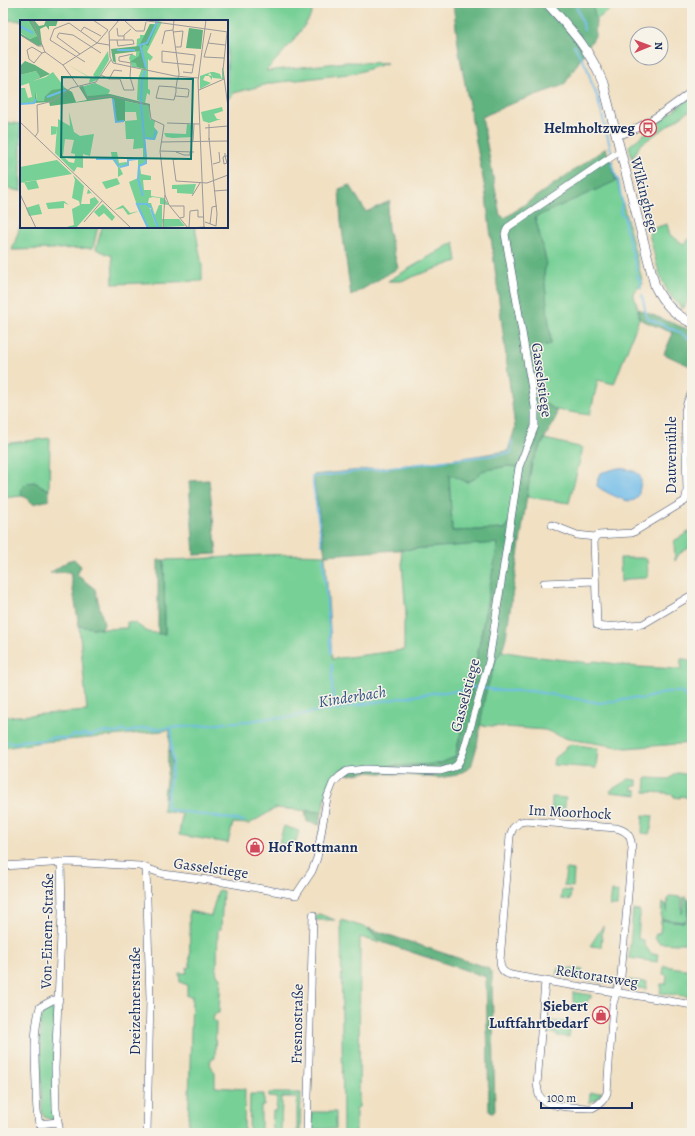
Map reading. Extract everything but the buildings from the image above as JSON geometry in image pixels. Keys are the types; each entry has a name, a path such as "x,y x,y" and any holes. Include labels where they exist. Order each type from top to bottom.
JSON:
{"street":[{"name":"Wilkinghege","path":"547,3 574,33 593,61 603,83 654,286 670,308 682,318 692,323"},
{"path":"616,136 643,124 692,91"},
{"name":"Gasselstiege","path":"3,866 61,862 140,866 163,874 223,882 296,895 312,870 317,858 327,798 333,783 340,776 347,771 365,769 441,771 457,765 464,750 489,661 519,467 535,426 535,407 505,234 508,227 620,151"},
{"name":"Dauvemühle","path":"552,525 577,535 595,537 598,535 632,533 685,501 687,492 684,416 689,408 692,392"},
{"path":"595,537 593,542 597,625 643,624 692,595"},
{"path":"544,583 595,581"},
{"name":"Im Moorhock","path":"500,967 510,836 512,828 520,822 531,821 620,829 630,835 632,848 621,976 616,992"},
{"name":"Von-Einem-Straße","path":"60,1133 56,1109 55,1068 62,913 61,862"},
{"name":"Dreizehnerstraße","path":"146,868 150,999 147,1133"},
{"name":"Fresnostraße","path":"307,1133 313,915"},
{"name":"Rektoratsweg","path":"500,967 504,973 508,974 692,1005"},
{"path":"545,981 537,1085 539,1096 555,1106 592,1108 600,1104 606,1097 613,1004 616,992"},
{"name":"Von-Einem-Straße","path":"58,1000 53,1000 40,1007 36,1029 35,1068 37,1114 39,1124 58,1122"}],"green space":[{"path":"3,3 316,3 309,19 294,40 266,71 347,62 387,63 356,73 272,83 234,93 228,99 228,20 8,20 3,22"},
{"path":"453,3 592,3 596,20 595,36 564,85 508,105 482,117 500,215 505,218 606,148 616,181 535,217 546,260 544,275 551,344 534,347 543,402 556,410 556,417 532,462 506,637 502,651 497,657 485,695 477,746 471,767 457,775 439,778 367,772 349,775 344,768 439,764 455,757 471,690 498,543 325,555 313,475 436,462 508,451 515,428 485,189 459,52","holes":["507,466 518,467 511,518 505,529 452,531 449,474 467,482 474,479 482,471"]},
{"path":"592,3 619,3 596,20"},
{"path":"692,96 692,109 640,145 632,159 629,146"},
{"path":"3,122 20,124 20,191 3,188"},
{"path":"612,160 643,284 633,293 638,309 639,319 614,384 598,380 590,415 556,410 543,402 534,347 551,344 544,275 546,260 535,217"},
{"path":"350,185 366,212 390,201 387,214 388,229 398,268 351,296 341,222 339,189"},
{"path":"667,224 670,235 685,245 692,234 692,294 683,309 675,301 664,284 657,265 649,234 651,229"},
{"path":"20,227 98,228 93,248 12,250"},
{"path":"102,228 195,228 202,266 202,281 113,284 112,256 96,249"},
{"path":"454,242 457,261 401,281 388,281"},
{"path":"638,309 692,331 692,367 664,354 673,333 639,319"},
{"path":"50,438 49,490 34,482 22,489 22,496 3,498 3,444"},
{"path":"545,439 583,448 569,503 527,497 532,462"},
{"path":"507,466 519,467 511,518 505,529 452,531 449,474 467,482 474,479 481,471"},
{"path":"209,480 217,554 194,555 189,481"},
{"path":"34,482 49,490 49,500 33,504 27,498 22,496 21,489 27,483"},
{"path":"692,530 692,546 679,554 675,561 674,541"},
{"path":"498,542 471,690 455,757 439,764 344,768 336,773 327,790 322,812 276,808 249,824 233,823 228,843 179,835 182,814 163,811 171,763 171,754 169,750 170,730 42,742 3,748 3,717 87,711 79,626 101,629 127,628 127,622 135,623 148,632 165,634 164,560 285,554 325,555 332,659 404,650 404,623 406,614 401,550"},
{"path":"620,558 643,558 647,560 648,576 646,578 628,579 621,582"},
{"path":"74,559 81,566 77,575 95,589 104,624 101,629 79,626 70,572 50,573 68,561"},
{"path":"158,560 164,560 165,634 158,634"},
{"path":"502,651 590,663 595,661 638,667 681,669 681,659 692,662 692,743 626,748 568,739 545,730 479,725 484,696 490,675 497,657"},
{"path":"571,744 598,748 596,768 553,765 554,758"},
{"path":"169,750 172,760 171,772 167,794 164,799 168,770"},
{"path":"677,773 692,775 692,798 680,796 680,798 674,797 674,795 667,793 645,792 646,778 669,779"},
{"path":"629,779 637,780 637,786 633,786 632,790 637,791 637,795 610,792 611,790"},
{"path":"552,797 566,798 564,812 552,811"},
{"path":"305,811 322,812 320,825 307,822"},
{"path":"643,815 653,816 649,834 642,833"},
{"path":"284,826 299,831 294,847 279,843"},
{"path":"566,869 574,870 573,887 564,886"},
{"path":"218,890 223,891 221,929 218,929 216,969 217,975 221,977 219,1013 215,1014 213,1019 216,1023 215,1058 211,1060 210,1066 215,1072 215,1087 245,1089 244,1133 188,1133 192,996 187,996 187,985 180,982 179,973 187,973 186,968 190,967 189,911 211,916"},
{"path":"562,890 571,891 570,900 561,899"},
{"path":"612,891 618,892 617,906 610,906"},
{"path":"670,896 682,897 682,914 684,897 688,899 687,918 683,922 661,919 662,903 666,904 667,912 668,898"},
{"path":"689,899 692,899 692,939 687,943 659,943 655,938 656,933 660,933 661,920 684,922 688,919"},
{"path":"633,910 640,911 638,939 644,940 644,944 651,954 658,954 657,962 629,958"},
{"path":"319,914 335,920 315,920 315,916"},
{"path":"341,920 367,928 380,943 360,937 359,1107 356,1109 356,1133 343,1133"},
{"path":"603,926 601,947 590,946"},
{"path":"368,928 488,968 492,973 495,1111 493,1113 491,1113 489,1109 486,977 381,942"},
{"path":"664,966 692,970 689,983 692,983 692,997 660,993 661,984 666,984 667,975 663,974"},
{"path":"558,968 583,970 581,979 556,975"},
{"path":"587,976 614,979 612,983 587,980"},
{"path":"628,980 647,982 646,989 632,987 629,985"},
{"path":"573,992 591,995 591,998 587,1000 588,1006 578,1006 573,1002"},
{"path":"50,1008 54,1012 55,1118 52,1120 44,1117 42,1112 40,1022 44,1012"},
{"path":"547,1021 571,1022 569,1037 557,1036 557,1033 546,1033"},
{"path":"602,1092 597,1099 589,1103 590,1093"},
{"path":"269,1093 301,1093 300,1133 297,1133 297,1097 282,1097 281,1133 274,1133 274,1129 272,1128 273,1111 276,1111 277,1098 269,1097"},
{"path":"250,1094 264,1094 264,1106 261,1106 261,1132 274,1133 249,1133"},
{"path":"312,1112 336,1112 336,1129 312,1129"}],"water":[{"path":"618,468 639,474 641,482 638,497 632,501 607,493 597,486 600,473"}],"waterway":[{"path":"575,3 584,30"},
{"path":"574,45 587,68 597,96 611,150"},
{"path":"612,162 618,179 622,203 620,213 625,217 625,228 628,233 629,243 637,271 636,275 640,280 641,288"},
{"path":"642,295 647,318 679,332 692,341"},
{"path":"322,545 312,477 510,453 512,441"},
{"path":"323,558 331,653"},
{"path":"332,664 333,693 337,708"},
{"name":"Kinderbach","path":"8,742 14,743 27,740 38,741 55,737 66,739 75,735 80,736 83,734 90,736 93,734 108,732 118,733 123,730 129,732 146,728 162,729 285,718 323,710 340,709 432,693 458,691 473,687 479,688"},
{"name":"Kinderbach","path":"483,688 502,691 531,691 600,703 633,698 643,699 667,692 681,692 692,704"},
{"path":"172,727 171,750 173,761 167,799 167,809 244,821"}],"place":[{"name":"Helmholtzweg","path":"648,128"},
{"name":"Hof Rottmann","path":"255,847"},
{"name":"Siebert Luftfahrtbedarf","path":"601,1015"}]}
